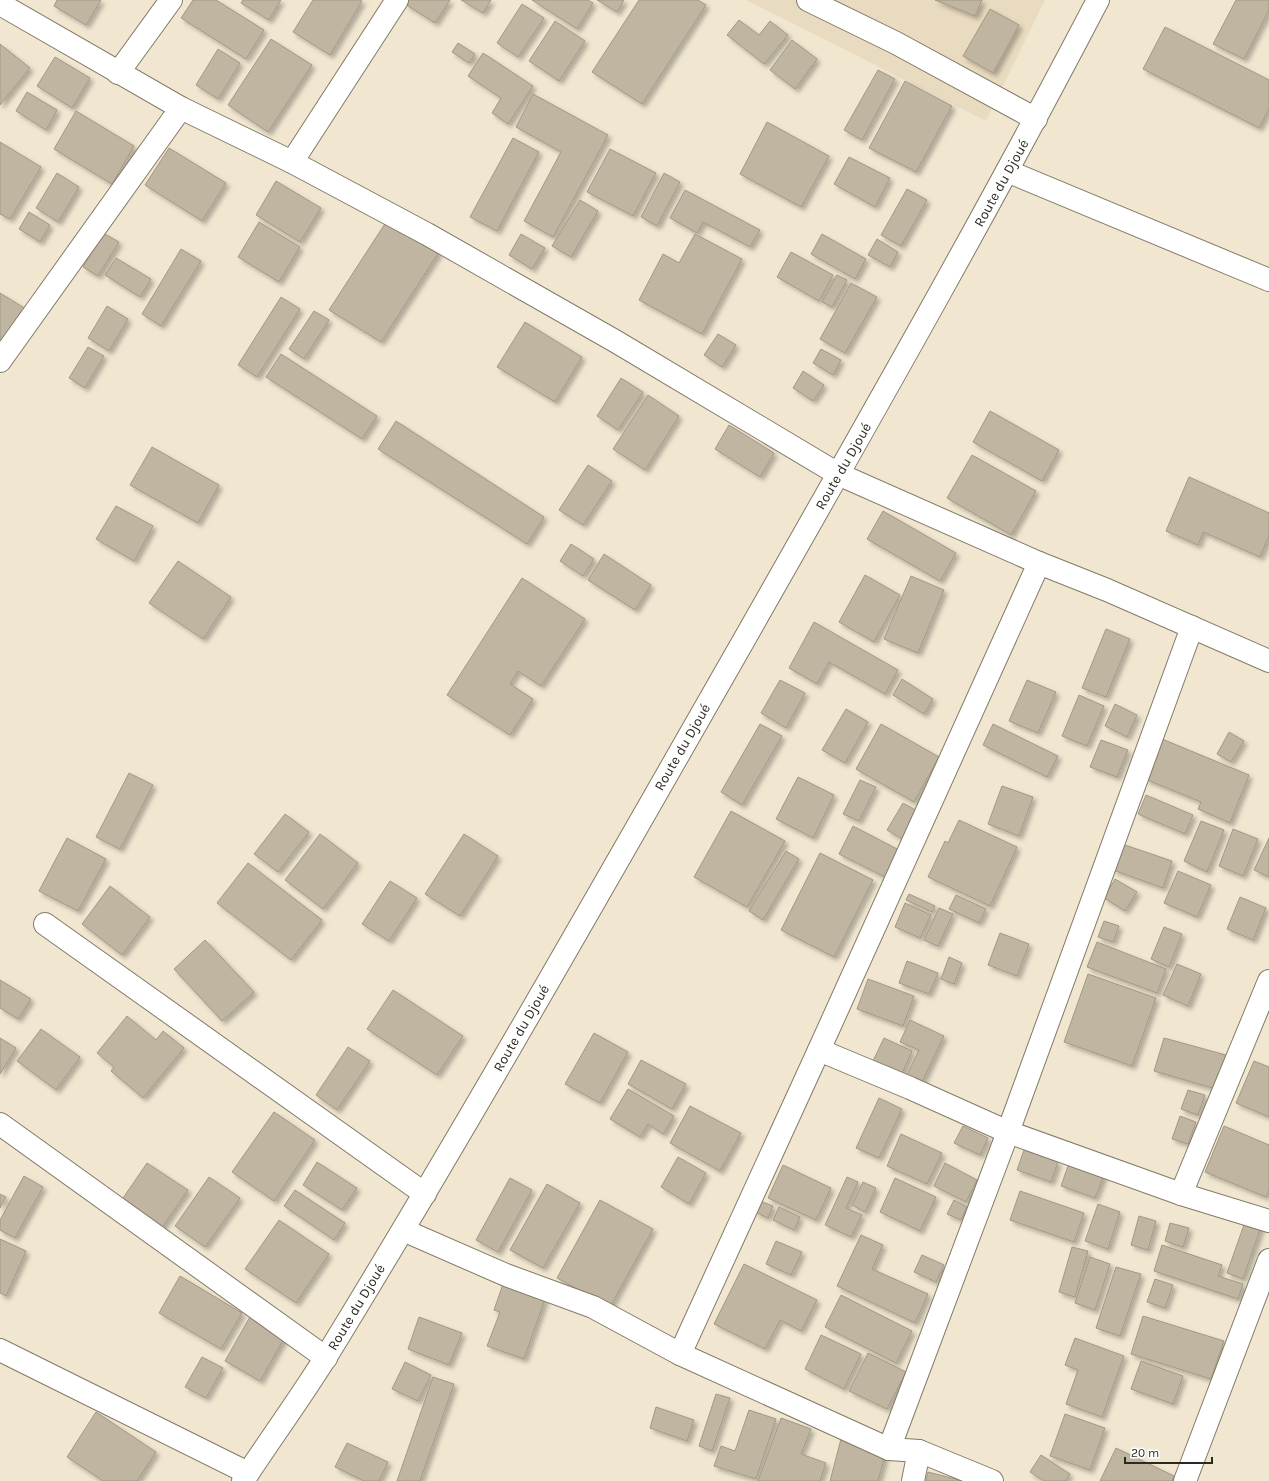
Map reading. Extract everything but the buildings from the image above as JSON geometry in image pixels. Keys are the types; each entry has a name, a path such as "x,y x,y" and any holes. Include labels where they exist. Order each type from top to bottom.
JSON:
{"street":[{"path":"118,73 171,0"},
{"path":"292,162 397,0"},
{"path":"808,0 896,43 1036,119"},
{"name":"Route du Djoué","path":"246,1477 326,1358 425,1194 577,932 932,310 1036,119 1098,0"},
{"path":"0,4 181,108 292,162 426,234 615,340 838,474 1039,564 1108,590 1269,661"},
{"path":"0,361 181,108"},
{"path":"1007,171 1269,280"},
{"path":"680,1354 1039,564"},
{"path":"889,1449 1008,1132 1192,627"},
{"path":"45,924 425,1194"},
{"path":"1181,1194 1269,981"},
{"path":"819,1050 910,1088 1008,1132 1181,1194 1269,1221"},
{"path":"0,1124 326,1358"},
{"path":"403,1230 506,1275 593,1307 680,1354 889,1449 919,1451 992,1481"},
{"path":"1185,1481 1269,1260"},
{"path":"0,1350 246,1477"},
{"path":"913,1481 919,1451"}],"shaded area":[{"path":"746,0 1045,0 986,121"}]}
